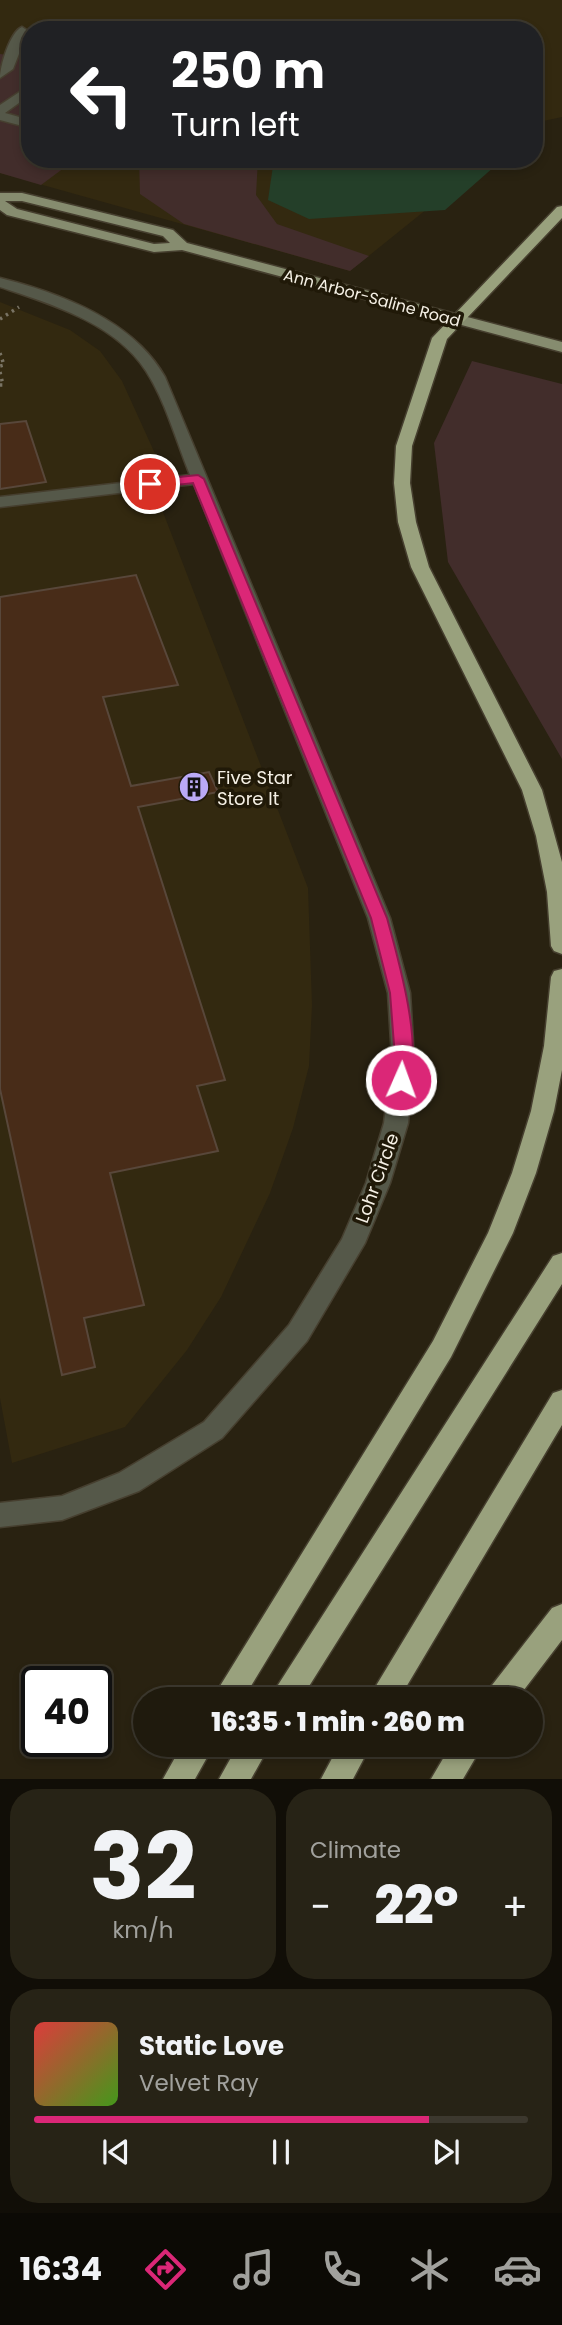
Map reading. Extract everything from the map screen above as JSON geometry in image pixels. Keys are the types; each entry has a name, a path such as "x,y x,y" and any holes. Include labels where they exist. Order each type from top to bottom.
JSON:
{"highway":[{"path":"562,210 440,338 404,446 402,483 407,523 420,567 532,790 546,836 558,892 562,946"},
{"path":"234,1687 433,1367 485,1270 533,1152 550,1086 560,1025 562,977"},
{"path":"292,1687 562,1263"},
{"path":"390,1687 562,1401"},
{"path":"508,1687 562,1617"},
{"path":"178,1779 192,1757"},
{"path":"234,1779 248,1757"},
{"path":"336,1779 349,1757"},
{"path":"446,1779 460,1757"}],"main road":[{"name":"Ann Arbor-Saline Road","path":"0,197 22,197 168,233 182,246"},
{"name":"Ann Arbor-Saline Road","path":"0,204 12,212 154,248 182,246 562,347"}],"street":[{"path":"6,71 21,34"},
{"path":"0,113 21,96"},
{"path":"0,113 21,121"},
{"name":"Lohr Circle","path":"0,282 88,314 122,335 149,363 170,405 383,930 399,993 403,1058 396,1123 378,1183 353,1243 298,1333 213,1430 130,1482 62,1508 0,1515"},
{"path":"0,502 198,479"}],"path":[{"path":"0,319 23,305"},
{"path":"0,353 4,365 0,366"},
{"path":"0,372 3,385 0,385"}],"shaded area":[{"path":"0,0 562,0 562,117 543,121 543,21 21,21 21,168 478,168 350,271 0,173"},
{"path":"0,54 21,57 21,168 64,168 41,185 0,173"},
{"path":"139,168 258,168 256,195 277,224 369,256 350,271 184,224 140,194"},
{"path":"273,168 493,168 445,210 309,219 268,200"},
{"path":"0,302 70,330 100,351 122,381 172,491 156,494 308,888 312,1005 309,1066 293,1128 270,1193 221,1297 187,1350 125,1427 12,1463 0,1398"},
{"path":"472,361 562,384 562,759 448,562 434,443"}],"building":[{"path":"26,421 46,482 0,489 0,424"},
{"path":"136,575 178,685 103,697 131,786 209,772 218,792 138,807 225,1080 197,1086 218,1151 110,1173 144,1305 84,1318 95,1367 62,1375 0,1089 0,597"}],"place":[{"name":"Five Star Store It","path":"194,787"}],"route":[{"path":"150,484 198,479 379,918 399,993 403,1058 401,1080"}]}
